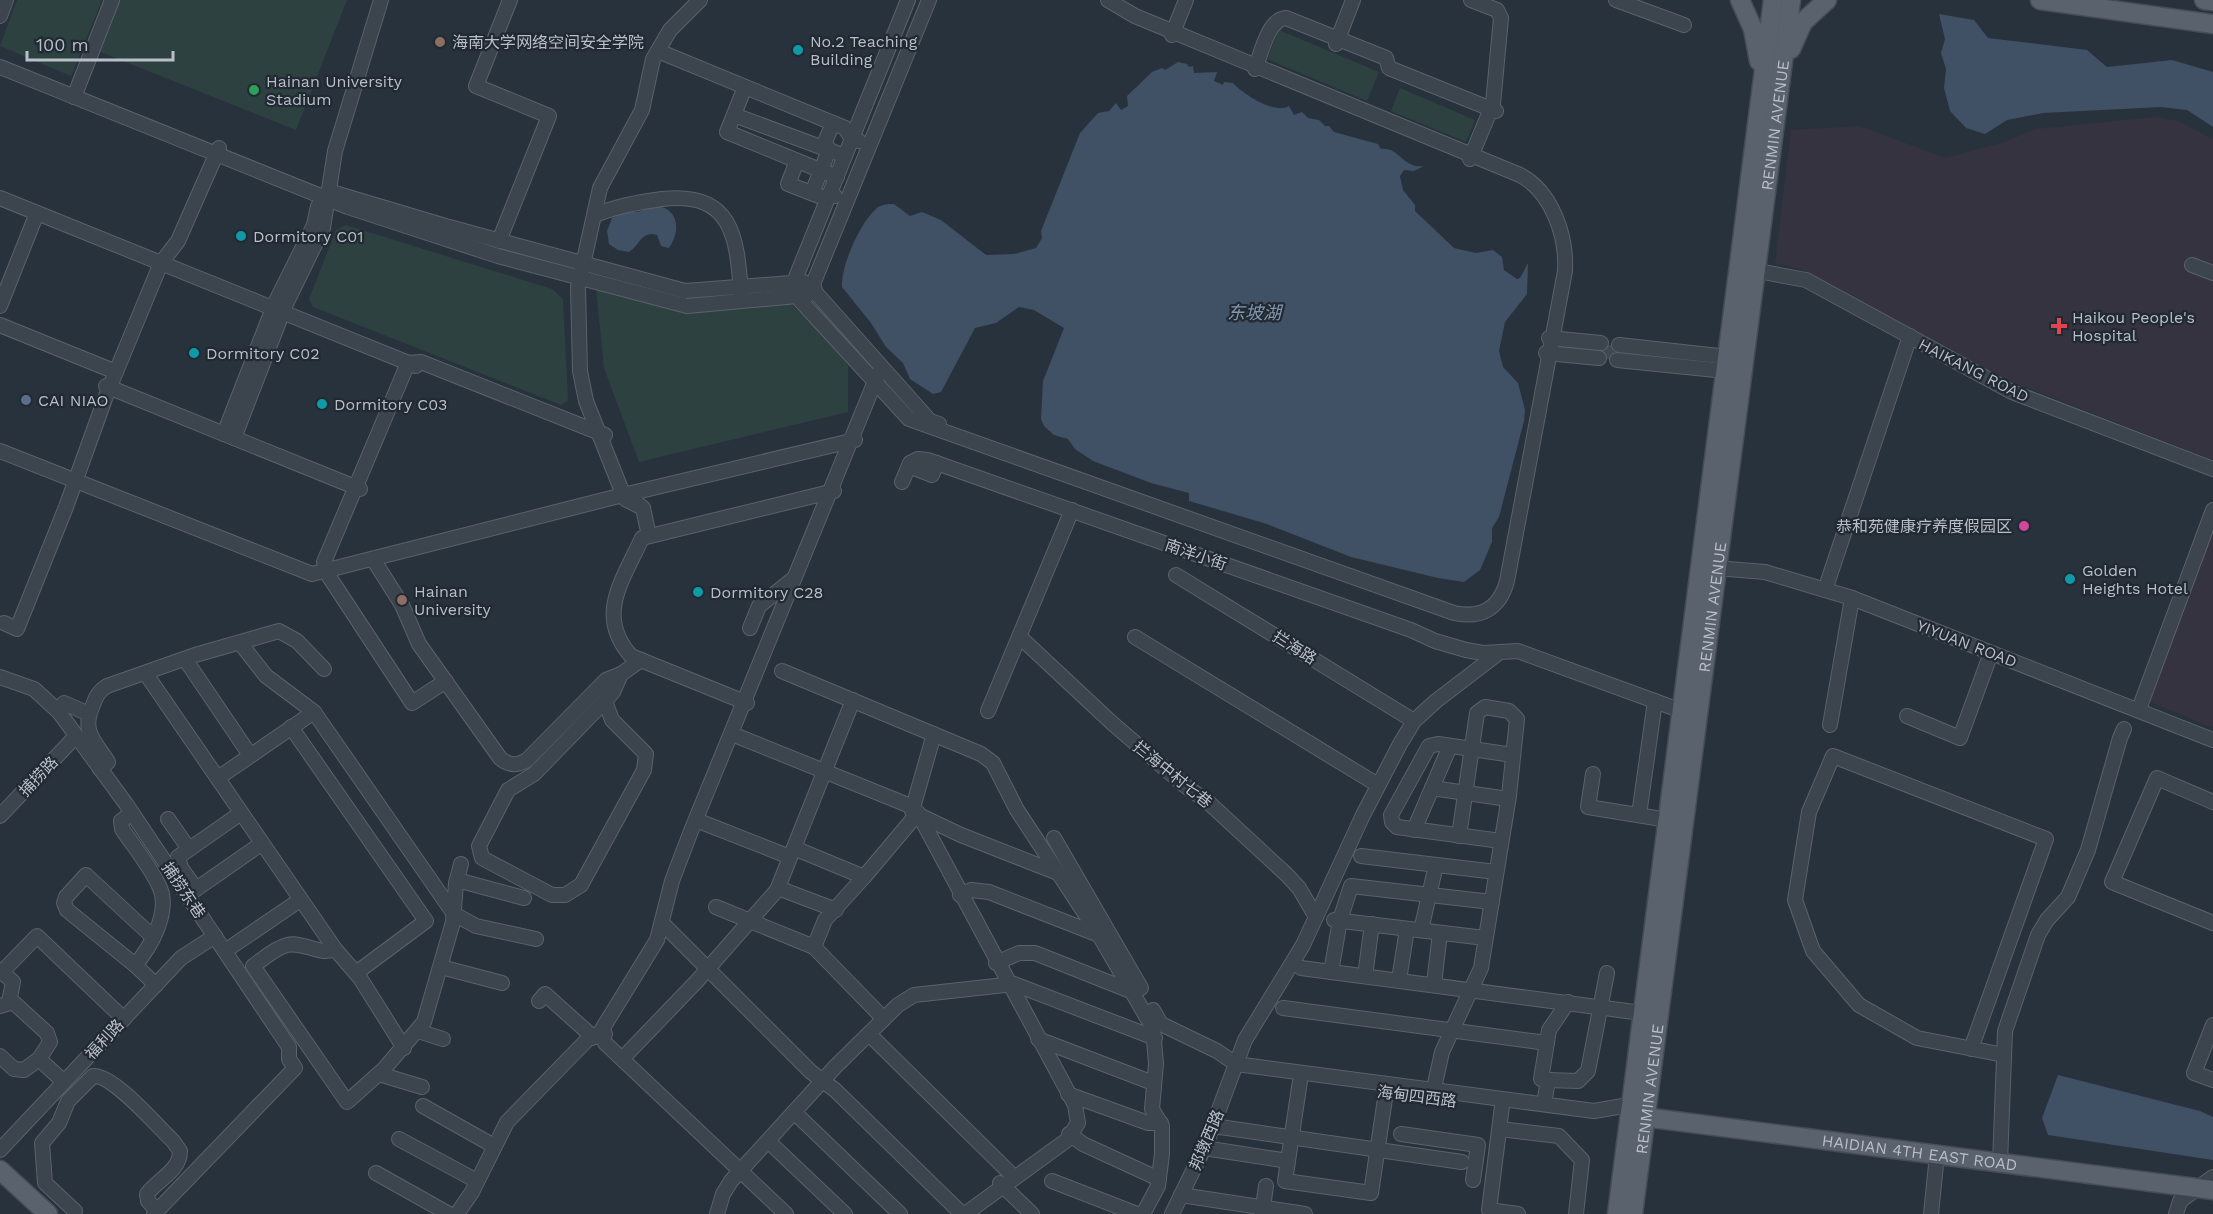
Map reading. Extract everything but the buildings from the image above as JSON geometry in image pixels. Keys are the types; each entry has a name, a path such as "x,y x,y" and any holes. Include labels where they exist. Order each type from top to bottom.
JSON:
{"main road":[{"path":"1740,0 1757,40 1763,85"},
{"name":"RENMIN AVENUE","path":"1617,1214 1638,1111 1716,568 1773,0"},
{"name":"RENMIN AVENUE","path":"1633,1214 1642,1013 1727,364 1747,269 1782,70 1791,0"},
{"path":"1782,70 1803,22 1827,0"},
{"path":"2040,0 2213,24"},
{"path":"2204,0 2213,1"},
{"name":"HAIDIAN 4TH EAST ROAD","path":"1638,1111 1937,1155 2000,1158"},
{"name":"HAIDIAN 4TH EAST ROAD","path":"1638,1111 2210,1183"},
{"path":"0,1170 48,1214"},
{"path":"0,1180 38,1214"}],"street":[{"path":"0,16 6,0"},
{"path":"75,94 112,0"},
{"path":"229,436 314,225 324,193 331,150 379,0"},
{"path":"499,241 549,117 476,86 510,0"},
{"path":"649,536 643,508 627,496 586,401 580,371 577,303 603,179 642,110 648,73 658,51 670,30 700,0"},
{"path":"908,0 797,274 797,281 799,296 909,419 1454,613 1468,615 1492,608 1505,589 1565,266 1561,238 1548,201 1539,188 1528,180 1171,33 1108,0"},
{"path":"0,67 75,94 324,193 499,241 682,305 742,301 799,296 815,289 869,145 929,0"},
{"path":"1100,0 1133,20 1171,33"},
{"path":"1171,33 1181,0"},
{"path":"1171,33 1186,0"},
{"path":"1337,41 1353,0"},
{"path":"1471,0 1497,10 1501,15 1500,57"},
{"path":"1474,158 1492,112 1506,15 1501,8 1481,0"},
{"path":"1616,0 1684,25"},
{"path":"1257,69 1276,30 1281,24 1289,24 1386,58 1389,68 1492,112"},
{"path":"658,51 845,128 852,138 869,145"},
{"path":"1483,54 1500,57"},
{"path":"0,60 75,94"},
{"path":"745,87 727,132 837,177"},
{"path":"734,115 845,156"},
{"path":"812,193 829,150 825,142 833,123"},
{"path":"12,626 73,483 111,378 157,264 173,237 214,150"},
{"path":"797,161 788,184 824,198 830,194"},
{"path":"324,193 348,207 475,249 685,291 797,281 815,289 882,369 930,421 1457,609 1468,610 1489,604 1500,588 1550,346"},
{"path":"830,194 847,201"},
{"path":"0,198 36,215 277,313 411,366 603,437"},
{"path":"595,216 617,207 657,200 687,198 706,202 722,213 730,228 742,301"},
{"path":"0,204 36,215"},
{"path":"0,306 36,215"},
{"path":"2192,265 2213,273"},
{"name":"HAIKANG ROAD","path":"1747,269 1806,280 2012,392 2213,469"},
{"path":"0,325 229,436 360,482"},
{"path":"0,331 111,378"},
{"path":"1825,590 1910,336"},
{"path":"1550,346 1596,350"},
{"path":"1618,352 1727,364"},
{"path":"411,366 360,482 331,562 332,575 412,703 446,681"},
{"path":"457,1214 509,1119 600,1035 603,1024 654,945 663,927 672,881 882,369"},
{"path":"0,457 73,483 310,579 627,496 852,443"},
{"path":"0,451 73,483"},
{"name":"南洋小街","path":"902,482 909,466 918,459 936,463 1401,626 1435,641 1483,653 1502,651 1525,654 1682,711"},
{"path":"745,703 632,656 621,645 612,617 613,602 642,538 832,492"},
{"path":"988,711 1072,510"},
{"path":"2139,709 2213,510"},
{"path":"374,561 402,605 419,644 500,758 514,765 527,760 606,680 621,674 641,660"},
{"name":"YIYUAN ROAD","path":"1716,568 1765,572 1852,597 2213,740"},
{"name":"拦海路","path":"1176,575 1414,721"},
{"path":"750,628 759,606 797,576"},
{"path":"1830,725 1852,597"},
{"path":"100,769 108,762 86,726 89,714 102,689 185,659 279,631 297,641 324,669"},
{"name":"拦海中村七巷","path":"1020,637 1128,738 1208,802 1287,875 1299,888 1316,918"},
{"path":"1135,637 1378,785"},
{"path":"241,644 266,676 314,712 450,910 476,926 536,939"},
{"path":"1054,838 1161,1024 1217,1051 1234,1069 1245,1040 1293,963 1378,785 1414,721 1436,700 1502,651"},
{"path":"1907,716 1960,738 1991,653"},
{"path":"185,659 250,755"},
{"path":"782,671 981,754 993,763 1017,810 1099,935 1150,1020 1155,1038 1152,1112 1161,1123 1160,1179 1143,1214"},
{"path":"146,674 334,950 356,973 404,1048"},
{"path":"508,790 534,774 614,692 621,674"},
{"name":"捕捞东巷","path":"0,677 34,689 59,712 192,892 213,933 289,1047 289,1059 295,1068 159,1209"},
{"path":"623,1057 706,970 778,888 853,700"},
{"path":"514,765 508,790 479,846 480,854 552,895 565,895 581,885 640,779 646,761 642,748 612,720 605,701"},
{"path":"1639,815 1655,701"},
{"path":"59,712 64,703 89,714"},
{"path":"1434,1088 1442,1052 1481,968 1508,799 1517,719 1509,711 1485,707 1477,713 1458,836"},
{"path":"218,778 314,712"},
{"path":"291,727 426,921"},
{"path":"2000,1158 2005,1031 2032,951 2047,920 2068,897 2088,850 2124,729"},
{"path":"814,947 825,920 864,877 916,812 934,734"},
{"name":"捕捞路","path":"0,816 76,736"},
{"path":"733,737 916,812 962,835 1058,873"},
{"path":"1501,841 1397,827 1392,822 1391,815 1425,749 1432,744 1513,755"},
{"path":"1414,830 1450,746"},
{"path":"1971,1048 2046,839 1833,756 1809,812 1795,900 1813,951 1859,1005 1917,1038 2004,1055"},
{"path":"1593,774 1588,807 1668,820"},
{"path":"2213,801 2157,778 2112,882 2213,923"},
{"path":"1432,788 1508,799"},
{"path":"663,927 821,1082 961,1214 1070,1135 1075,1114 1067,1094 916,812"},
{"path":"132,813 121,821 122,828 155,879 162,897 160,918 153,937 135,965"},
{"path":"241,813 178,857 192,892 261,844"},
{"path":"168,819 189,849"},
{"path":"698,820 864,877"},
{"path":"1360,856 1496,872"},
{"path":"254,968 347,1102 404,1048 418,1031 426,1016 441,967 456,880 462,864"},
{"path":"1422,930 1436,865"},
{"path":"153,937 86,875 66,897 64,903 67,910 154,983"},
{"path":"456,880 524,898"},
{"path":"1331,972 1336,920 1351,886 1492,902"},
{"path":"778,888 836,910"},
{"path":"961,895 971,890 989,892 1099,935"},
{"path":"225,951 300,900"},
{"path":"716,907 814,947 884,1018"},
{"path":"356,973 426,921 450,910"},
{"path":"1336,920 1485,938"},
{"path":"1365,976 1372,924"},
{"path":"1399,980 1407,929"},
{"name":"福利路","path":"0,1150 178,954 213,933"},
{"path":"1434,984 1440,933"},
{"path":"4,1004 13,982 2,972 37,936 122,1017"},
{"path":"2009,943 2032,951"},
{"path":"242,977 254,968 253,966 289,944 327,953 334,950"},
{"path":"997,963 1019,953 1035,953 1133,992"},
{"path":"441,967 502,983"},
{"path":"1301,968 1642,1013"},
{"path":"1568,1002 1549,1030 1541,1079 1578,1081 1585,1077 1591,1065 1599,1007 1607,973"},
{"path":"717,1214 725,1189 794,1112 884,1018 903,1000 914,995 1009,984 1155,1038"},
{"path":"538,1001 546,994 600,1035 605,1043 623,1057 789,1214"},
{"path":"0,1056 14,1069 29,1068 49,1046 49,1038 13,1002 4,1004"},
{"path":"1283,1008 1547,1043"},
{"path":"2213,1025 2194,1073 2213,1080"},
{"path":"418,1031 443,1039"},
{"path":"869,1034 1013,1176"},
{"path":"1038,1039 1153,1083"},
{"path":"39,1059 62,1081"},
{"name":"海甸四西路","path":"1234,1069 1434,1088 1594,1111 1638,1111"},
{"name":"海甸四西路","path":"1234,1069 1300,1081 1593,1119 1638,1111"},
{"name":"邦墩西路","path":"1172,1214 1204,1148 1234,1069"},
{"path":"379,1074 422,1087"},
{"path":"75,1211 45,1183 42,1147 44,1141 59,1123 68,1101 93,1077 108,1080 180,1151 178,1163 166,1175 160,1177 147,1194 148,1201 159,1209"},
{"path":"1544,1104 1548,1080"},
{"name":"福利路","path":"0,1144 62,1081"},
{"path":"1300,1081 1285,1181 1371,1193 1386,1092"},
{"path":"1067,1094 1148,1124 1161,1123"},
{"path":"423,1106 494,1146"},
{"path":"1502,1107 1489,1210 1515,1214"},
{"path":"794,1112 900,1214"},
{"path":"1213,1126 1459,1161 1459,1142"},
{"path":"1500,1129 1559,1136 1582,1160 1579,1213"},
{"path":"1401,1134 1478,1145 1473,1180"},
{"path":"1070,1135 1160,1179"},
{"path":"399,1139 477,1181"},
{"path":"768,1141 845,1214"},
{"path":"1204,1148 1288,1161"},
{"path":"1931,1214 1937,1155"},
{"path":"376,1173 449,1214"},
{"path":"1052,1181 1137,1214"},
{"path":"2175,1214 2180,1201 2210,1183"},
{"path":"1001,1184 1032,1214"},
{"path":"1262,1211 1266,1186"},
{"path":"1180,1195 1262,1211 1305,1214"}],"shaded area":[{"name":"Haikou People's Hospital","path":"2155,117 2178,121 2213,139 2213,460 2010,381 1802,270 1775,263 1791,130 1859,126 1946,158 2004,142 2036,129"},
{"path":"2213,525 2213,728 2150,702"}],"green space":[{"path":"17,0 102,0 71,76 0,46"},
{"name":"Hainan University Stadium","path":"118,0 347,0 296,130 98,51"},
{"path":"1279,30 1379,72 1367,101 1267,59"},
{"path":"1400,88 1475,120 1466,142 1391,111"},
{"path":"346,225 552,289 563,299 568,401 561,405 313,307 309,299 336,230"},
{"path":"596,289 688,311 791,304 822,333 848,365 848,412 639,462 604,368"}],"water":[{"path":"1939,14 1974,20 1988,38 2087,50 2107,67 2172,60 2213,72 2213,127 2187,110 2161,107 2043,113 2007,120 1985,134 1966,128 1950,111 1944,88 1946,69 1941,53 1945,39"},
{"name":"东坡湖","path":"1178,62 1187,64 1189,67 1193,66 1194,73 1217,72 1214,81 1223,85 1224,82 1233,83 1268,106 1283,108 1289,106 1294,115 1302,112 1308,118 1319,120 1325,126 1329,126 1334,132 1378,144 1381,149 1393,151 1411,164 1424,166 1414,171 1404,170 1400,176 1403,190 1415,205 1415,211 1454,248 1476,253 1493,250 1502,257 1504,270 1517,279 1520,278 1528,263 1527,294 1505,322 1499,351 1503,367 1518,383 1525,410 1524,421 1499,517 1492,528 1492,542 1480,570 1464,582 1351,557 1267,524 1189,501 1189,493 1151,483 1093,461 1075,449 1068,439 1054,435 1044,426 1041,419 1043,381 1064,328 1034,310 1019,307 996,323 975,328 941,392 933,394 910,379 903,363 886,347 871,323 842,287 848,256 858,234 870,215 878,207 885,205 894,204 910,216 922,212 941,220 986,255 1014,254 1036,248 1042,238 1041,231 1080,133 1098,113 1109,111 1116,103 1121,110 1128,106 1127,96 1152,72 1162,68 1165,70"},
{"path":"658,206 671,212 676,223 675,236 669,248 661,246 657,235 652,234 644,236 629,252 618,250 609,244 607,231 612,218 629,211 637,212"},
{"path":"2058,1075 2200,1111 2213,1117 2213,1160 2048,1135 2042,1118"}],"tunnel":[{"path":"1600,351 1618,353"}],"place":[{"name":"海南大学网络空间安全学院","path":"440,42"},
{"name":"No.2 Teaching Building","path":"798,50"},
{"name":"Hainan University Stadium","path":"254,90"},
{"name":"Dormitory C01","path":"241,236"},
{"name":"Haikou People's Hospital","path":"2059,326"},
{"name":"Dormitory C02","path":"194,353"},
{"name":"CAI NIAO","path":"26,400"},
{"name":"Dormitory C03","path":"322,404"},
{"name":"恭和苑健康疗养度假园区","path":"2024,526"},
{"name":"Golden Heights Hotel","path":"2070,579"},
{"name":"Dormitory C28","path":"698,592"},
{"name":"Hainan University","path":"402,600"}]}
